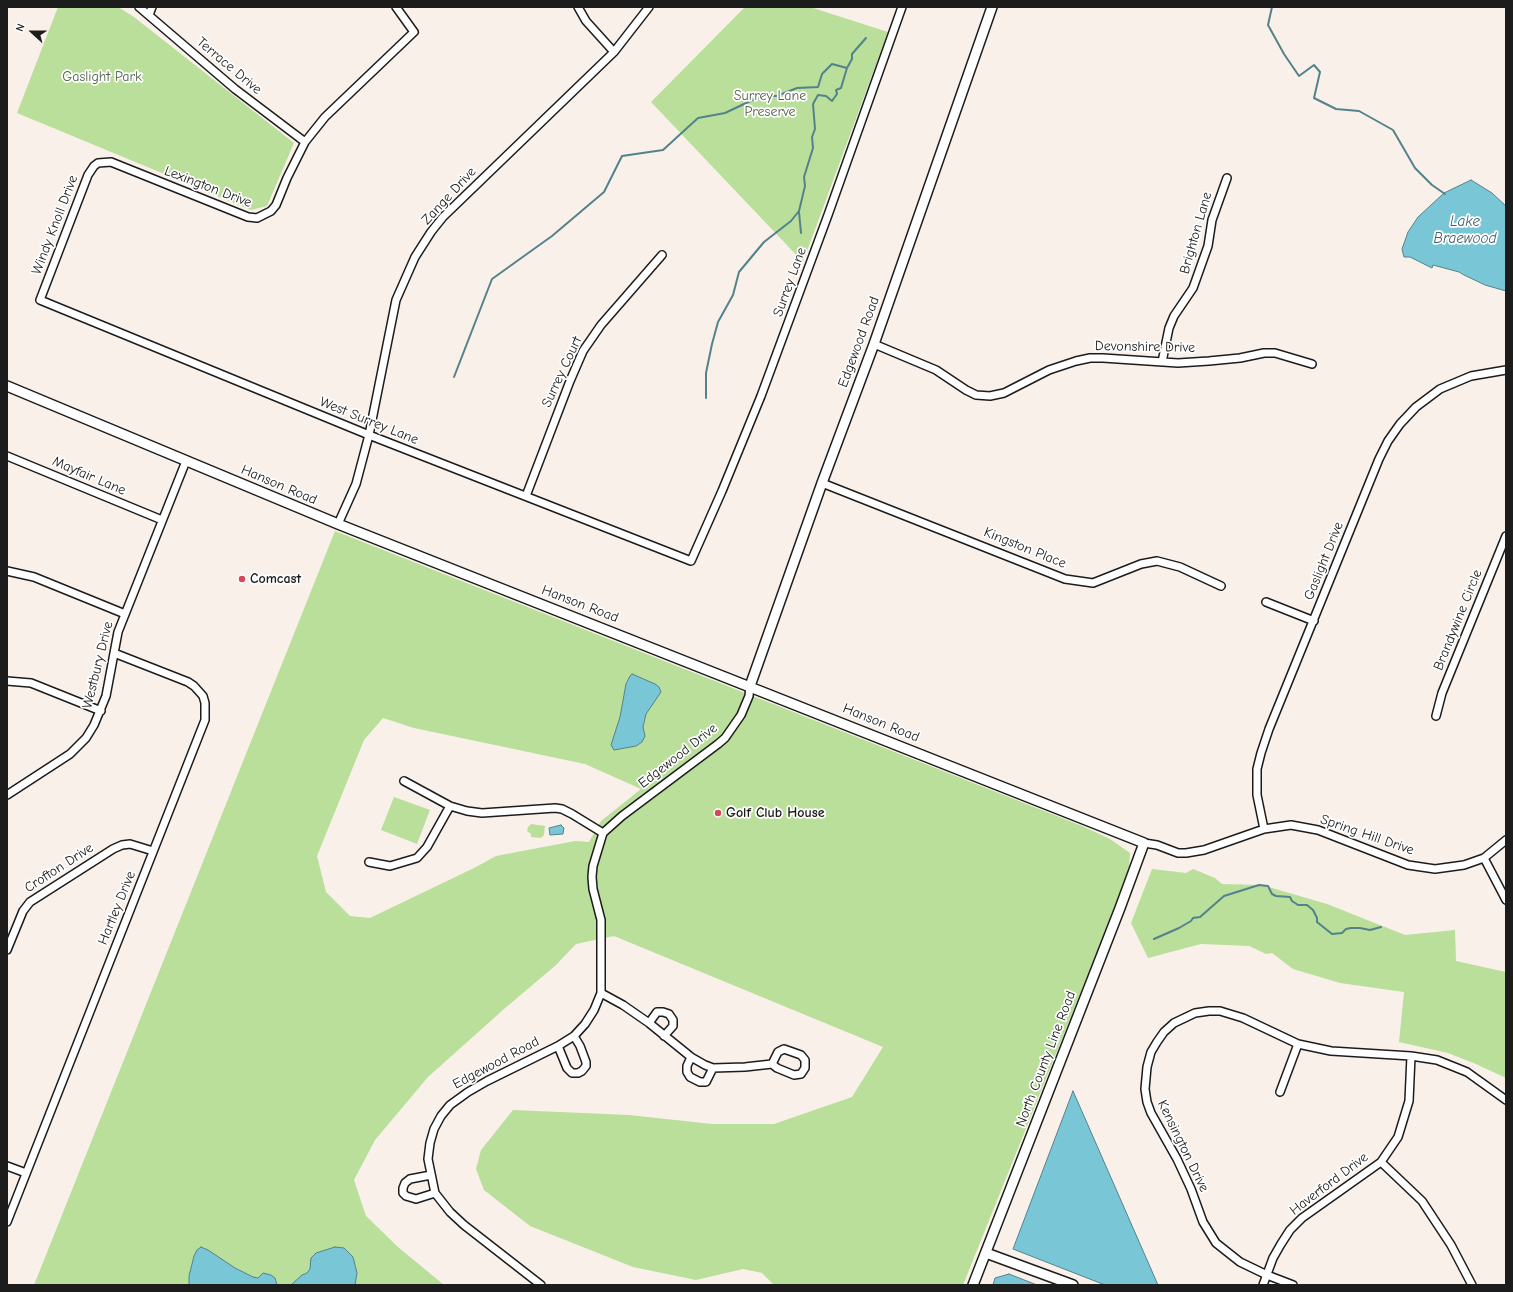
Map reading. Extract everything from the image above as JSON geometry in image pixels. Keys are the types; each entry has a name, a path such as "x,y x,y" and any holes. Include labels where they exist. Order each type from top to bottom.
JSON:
{"street":[{"name":"Terrace Drive","path":"139,7 235,89 304,142"},
{"path":"149,16 152,7"},
{"name":"Lexington Drive","path":"98,163 111,162 241,215 256,218 271,211 276,205 304,142 325,117 414,32 396,7"},
{"path":"578,7 586,21 614,52"},
{"name":"Zange Drive","path":"338,524 356,484 369,435 396,300 409,268 423,244 443,217 614,52 649,7"},
{"name":"Surrey Lane","path":"691,561 761,396 828,215 902,7"},
{"name":"Edgewood Road","path":"750,686 822,483 874,344 992,7"},
{"name":"Windy Knoll Drive","path":"40,300 88,175 98,163"},
{"name":"Brighton Lane","path":"1162,362 1169,328 1174,316 1193,288 1208,246 1212,220 1227,178"},
{"name":"Surrey Court","path":"526,496 583,351 600,325 662,255"},
{"name":"West Surrey Lane","path":"40,300 369,435 691,561"},
{"name":"Devonshire Drive","path":"874,344 936,370 976,395 990,396 1004,393 1049,370 1076,360 1103,358 1178,363 1240,358 1264,352 1275,353 1312,364"},
{"name":"Gaslight Drive","path":"1264,829 1257,795 1258,761 1269,729 1379,459 1388,441 1400,424 1416,407 1440,389 1471,376 1506,370"},
{"name":"Hanson Road","path":"7,386 338,524 1144,843"},
{"name":"Mayfair Lane","path":"7,456 162,520"},
{"name":"Westbury Drive","path":"7,795 70,754 86,738 100,711 108,691 118,632 186,461"},
{"name":"Kingston Place","path":"822,483 1065,579 1093,583 1141,564 1157,561 1180,567 1221,586"},
{"name":"Brandywine Circle","path":"1436,716 1442,693 1506,536"},
{"path":"7,571 34,576 125,614"},
{"path":"1266,602 1314,621"},
{"name":"Hartley Drive","path":"7,1222 202,729 206,711 203,696 188,682 114,653"},
{"path":"7,681 31,683 100,711"},
{"name":"Edgewood Drive","path":"603,833 622,816 725,738 740,715 749,696 750,686"},
{"path":"404,780 450,806 467,811 482,813 555,808 562,809 603,833"},
{"path":"369,862 390,866 417,858 427,847 450,806"},
{"name":"Spring Hill Drive","path":"1144,843 1158,845 1178,853 1186,853 1204,850 1264,829 1290,825 1318,830 1408,865 1435,869 1464,865 1484,858 1506,840"},
{"name":"Edgewood Road","path":"541,1285 450,1212 434,1193 428,1159 430,1143 434,1129 441,1116 450,1105 487,1081 558,1046 574,1036 585,1024 594,1010 601,994 601,920 593,889 592,866 603,833"},
{"name":"North County Line Road","path":"973,1285 1144,843"},
{"name":"Crofton Drive","path":"7,950 23,911 30,902 113,849 130,844 153,851"},
{"path":"1484,858 1506,900"},
{"path":"601,994 623,1005 691,1058 713,1068 772,1064 777,1068 794,1075 801,1074 805,1068 805,1060 801,1055 784,1049 778,1052 772,1064"},
{"name":"Kensington Drive","path":"1293,1285 1266,1276 1240,1262 1223,1249 1211,1235 1203,1222 1191,1189 1177,1159 1151,1113 1147,1102 1145,1089 1146,1074 1151,1052 1164,1032 1179,1020 1202,1011 1220,1011 1230,1013 1298,1044 1331,1051 1411,1056 1436,1060 1467,1072 1506,1100"},
{"path":"648,1023 657,1012 669,1014 673,1020 673,1026 664,1036"},
{"path":"558,1046 567,1068 572,1073 582,1071 586,1066 586,1062 580,1046 574,1036"},
{"path":"1280,1092 1298,1044"},
{"name":"Haverford Drive","path":"1263,1285 1280,1244 1302,1218 1381,1162 1398,1137 1409,1101 1411,1056"},
{"path":"691,1058 687,1066 687,1072 690,1077 700,1082 706,1082 713,1068"},
{"path":"1381,1162 1422,1201 1451,1245 1472,1285"},
{"path":"7,1166 26,1173"},
{"path":"430,1175 410,1180 405,1183 403,1192 406,1196 416,1199 434,1193"},
{"path":"986,1253 1072,1285"}],"green space":[{"name":"Gaslight Park","path":"58,7 118,7 134,17 294,143 267,206 251,210 17,113"},
{"name":"Surrey Lane Preserve","path":"745,7 810,7 888,32 803,262 651,102"},
{"path":"335,531 1082,826 1110,839 1130,853 1129,868 1099,947 963,1285 774,1285 762,1273 743,1269 696,1280 633,1267 530,1226 484,1190 476,1169 481,1150 513,1110 629,1115 712,1124 774,1124 852,1097 883,1047 614,936 576,944 556,965 428,1077 375,1140 354,1180 366,1216 398,1247 444,1285 34,1285","holes":["383,718 414,728 585,764 641,789 601,821 589,842 575,841 496,856 370,918 350,916 326,892 317,856 364,740"]},
{"path":"394,797 430,810 417,844 381,830"},
{"path":"531,824 545,826 544,835 541,838 531,837 531,834 527,831"},
{"path":"1152,869 1186,873 1193,869 1215,878 1222,884 1262,885 1327,904 1405,935 1455,930 1456,961 1506,972 1506,1078 1448,1053 1399,1042 1404,992 1340,983 1293,969 1272,953 1266,954 1249,946 1201,944 1148,958 1131,923"}],"water":[{"name":"Lake Braewood","path":"1471,180 1492,193 1506,206 1506,291 1485,285 1459,272 1433,265 1432,268 1410,257 1404,257 1402,249 1408,232 1418,217 1444,193"},
{"path":"632,674 655,684 659,687 661,692 646,714 643,727 645,736 642,742 636,746 614,750 611,745 620,717 626,684"},
{"path":"561,825 564,828 563,834 550,835 549,828"},
{"path":"1073,1091 1158,1285 1105,1285 1013,1249"},
{"path":"201,1247 253,1277 258,1278 263,1273 271,1275 275,1278 277,1285 189,1285 189,1276 194,1256 197,1250"},
{"path":"335,1247 344,1248 353,1257 357,1273 355,1285 291,1285 302,1275 307,1273 310,1269 311,1258 316,1253"},
{"path":"1009,1274 1037,1285 993,1285 995,1278"}],"waterway":[{"path":"1272,7 1268,25 1284,54 1299,76 1314,65 1320,72 1314,98 1336,109 1359,111 1393,130 1415,168 1432,185 1445,194"},
{"path":"706,398 706,373 712,344 718,322 733,295 739,272 764,242 791,221 799,211 805,186 804,177 813,148 812,137 815,129 813,104 818,95 826,96 832,101 837,94 836,90 841,88 847,68 852,59 852,54 866,38"},
{"path":"454,377 492,279 552,236 604,192 622,156 663,150 698,118 725,113 761,96 777,96 797,88 818,87 822,74 832,64 847,68"},
{"path":"799,212 801,233"},
{"path":"1154,939 1179,928 1191,921 1193,918 1200,917 1224,896 1259,885 1268,886 1272,894 1276,896 1290,897 1292,901 1298,905 1307,905 1313,910 1317,918 1317,922 1332,934 1342,933 1346,929 1351,928 1370,930 1381,927"}],"place":[{"name":"Comcast","path":"242,579"},
{"name":"Golf Club House","path":"718,813"}]}
